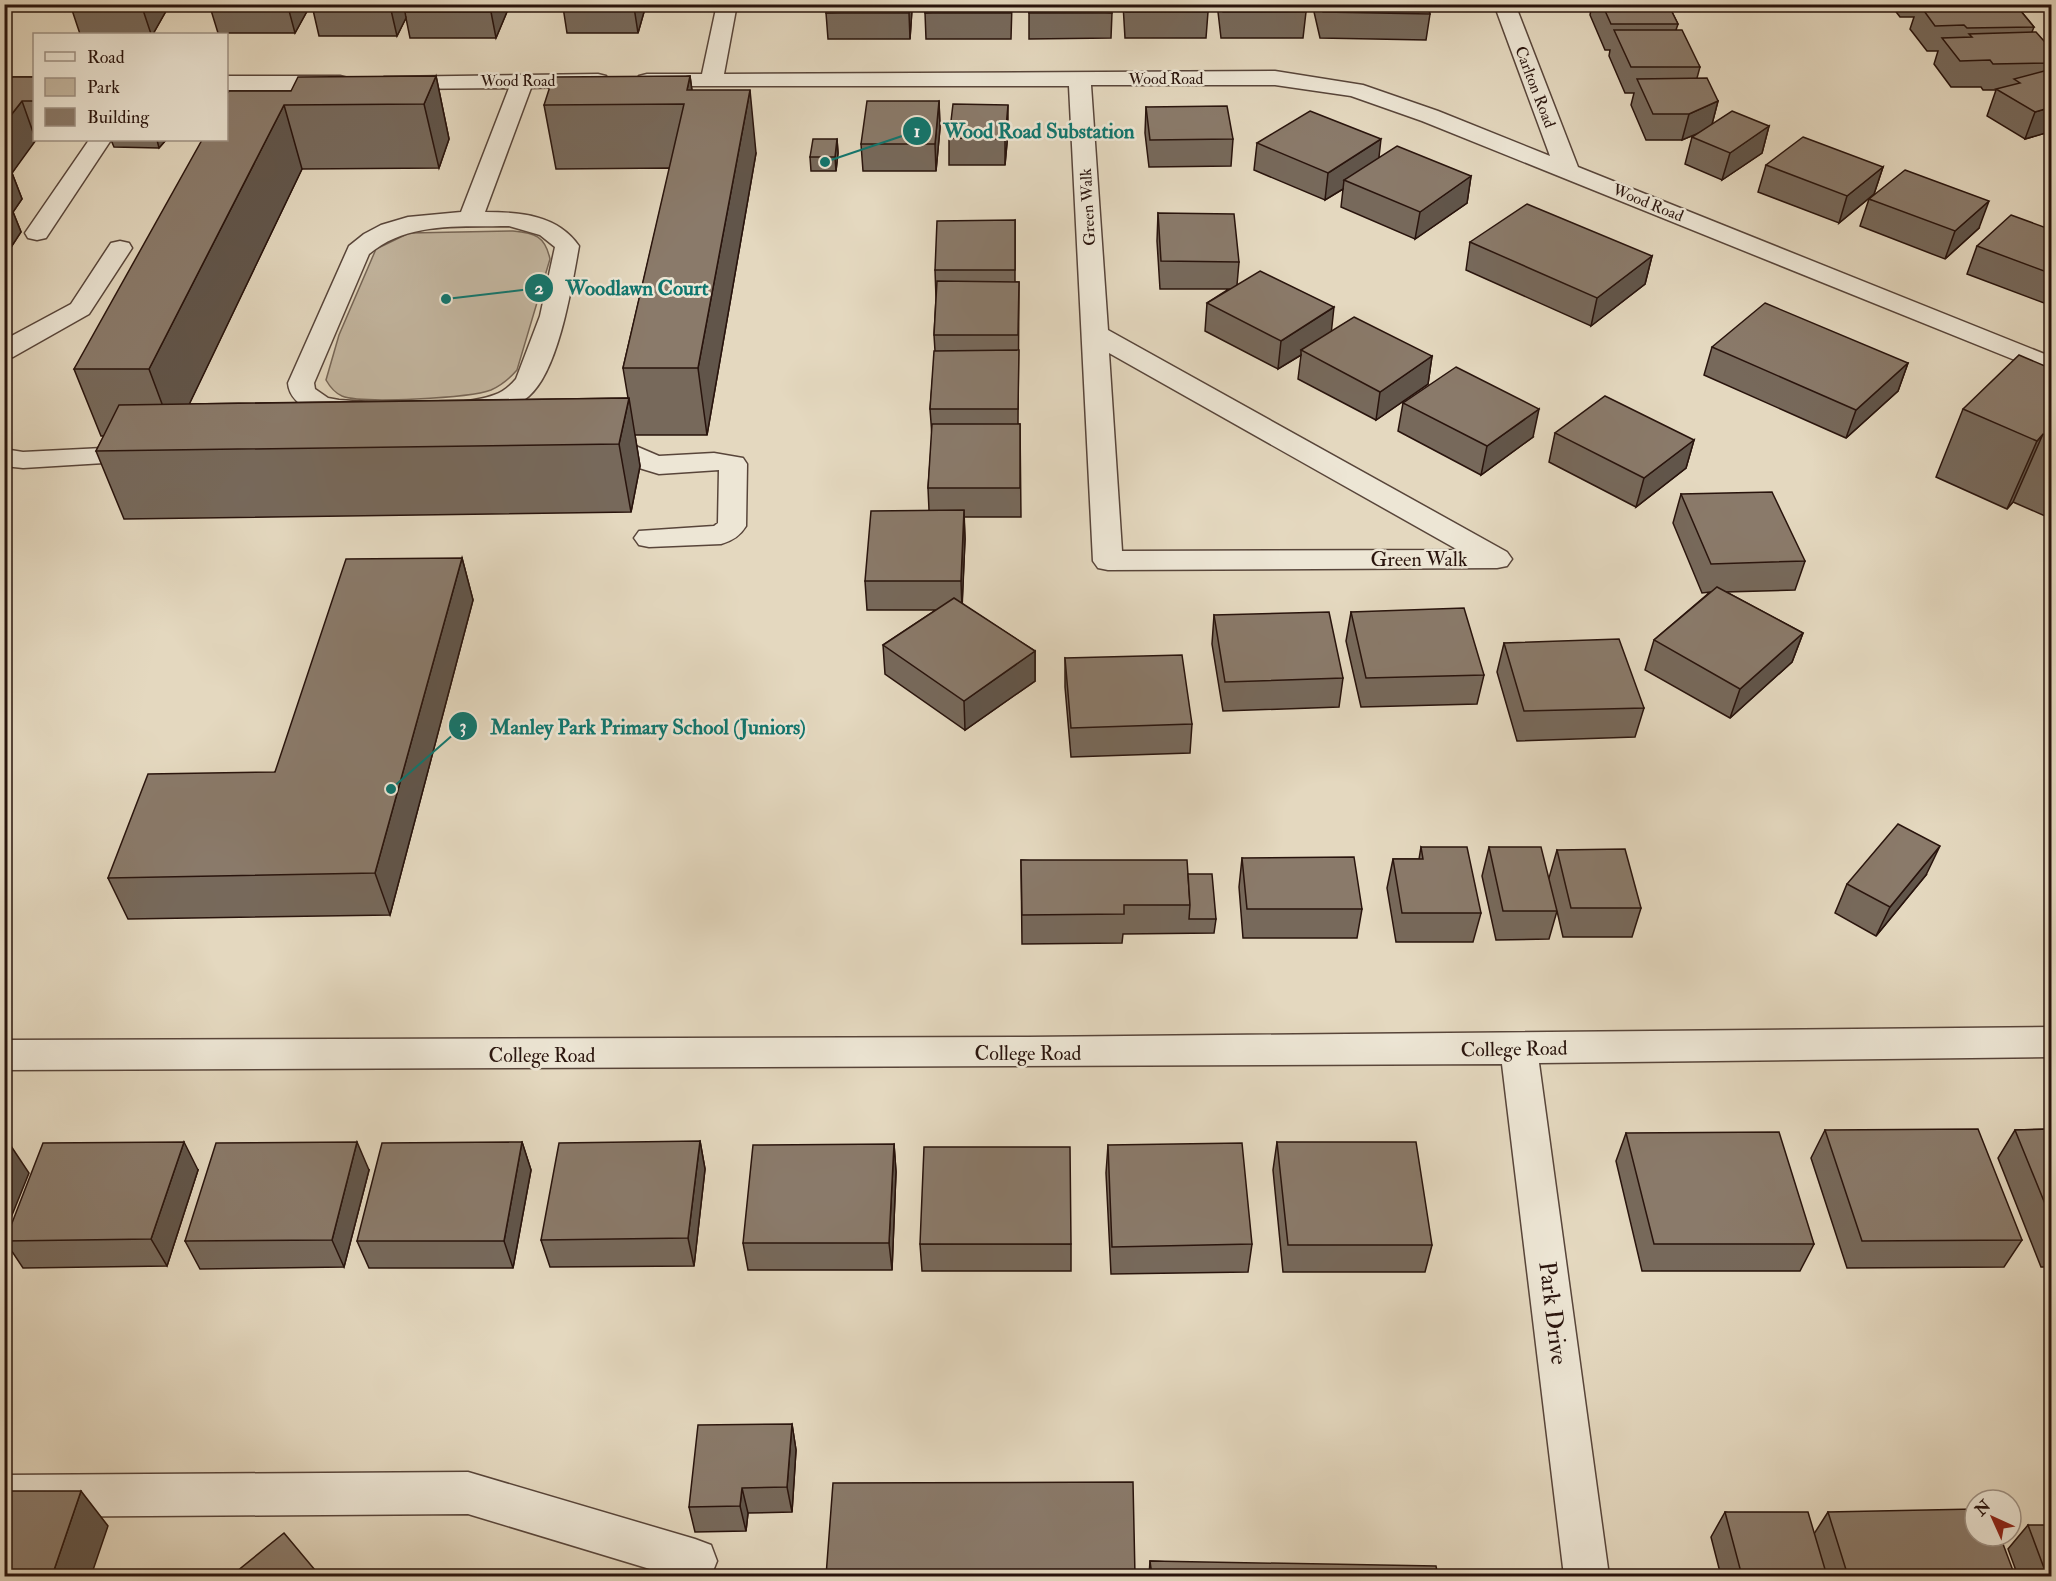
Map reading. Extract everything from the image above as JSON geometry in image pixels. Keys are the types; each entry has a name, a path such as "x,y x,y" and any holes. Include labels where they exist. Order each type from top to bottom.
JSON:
{"street":[{"path":"712,81 727,4"},
{"name":"Carlton Road","path":"1504,4 1567,170"},
{"name":"Wood Road","path":"228,83 1275,78 1355,90 1430,116 1567,170 2052,367"},
{"name":"Green Walk","path":"1080,79 1108,561 1497,559 1095,334"},
{"path":"470,220 523,81"},
{"path":"37,233 99,141"},
{"path":"509,219 526,222 544,227 562,238 567,246 553,316 524,401 481,406 407,409 342,409 298,403 302,391 301,383 358,251 363,245 397,228 470,220 509,219"},
{"path":"4,351 80,309 120,248"},
{"path":"576,427 638,459 659,465 721,460 733,464 732,526 721,535 649,538"},
{"path":"4,457 22,460 125,457 164,451"},
{"name":"College Road","path":"4,1054 772,1055 1519,1050 2052,1042"},
{"name":"Park Drive","path":"1519,1050 1587,1576"},
{"path":"4,1496 468,1493 686,1569"}],"green space":[{"path":"513,231 538,237 545,245 550,259 517,370 509,379 491,390 479,393 416,399 353,398 342,396 331,387 326,380 339,335 376,249 409,233"}],"building":[{"path":"212,4 290,4 288,7 210,7"},
{"path":"315,4 394,4 391,10 313,10"},
{"path":"408,4 494,4 491,12 405,12"},
{"path":"564,4 635,4 634,7 563,7"},
{"path":"828,4 909,4 909,13 826,13"},
{"path":"925,4 1011,4 1011,13 925,13"},
{"path":"1029,4 1111,4 1112,13 1029,13"},
{"path":"1125,4 1207,4 1208,12 1126,12"},
{"path":"1222,4 1304,4 1306,12 1223,12"},
{"path":"1321,4 1427,4 1430,14 1323,12"},
{"path":"1602,4 1668,4 1678,24 1611,24"},
{"path":"1919,4 2015,4 2034,27 1935,26"},
{"path":"1614,30 1682,30 1700,67 1631,67"},
{"path":"2036,32 2052,50 2052,63 1993,64 1990,60 1960,61 1942,38 1972,37 1969,34"},
{"path":"2052,69 2052,107 2035,112 1996,89 2020,83 2014,79"},
{"path":"436,76 424,104 284,105 149,369 74,369 201,141 228,141 229,91 291,91 298,77"},
{"path":"690,76 687,90 750,90 698,368 623,368 684,104 544,105 553,77"},
{"path":"4,77 33,77 33,101 22,101 4,124"},
{"path":"1707,78 1718,101 1689,114 1653,114 1637,79"},
{"path":"867,101 939,101 935,144 861,144"},
{"path":"953,104 1008,105 1005,139 949,138"},
{"path":"1227,106 1233,139 1150,140 1146,107"},
{"path":"1310,111 1381,139 1328,173 1257,143"},
{"path":"1732,111 1769,126 1730,153 1692,137"},
{"path":"1803,137 1883,167 1847,196 1766,165"},
{"path":"813,139 837,139 835,157 810,157"},
{"path":"1397,146 1471,176 1420,212 1344,180"},
{"path":"1905,170 1989,201 1955,231 1869,199"},
{"path":"1527,204 1652,256 1597,298 1470,242"},
{"path":"1158,213 1234,214 1239,262 1161,261"},
{"path":"2011,215 2052,230 2052,274 1977,246"},
{"path":"1015,220 1015,270 935,270 937,221"},
{"path":"1260,271 1334,307 1281,341 1207,303"},
{"path":"937,281 1019,282 1018,335 934,335"},
{"path":"1765,303 1908,363 1856,410 1712,347"},
{"path":"1354,317 1432,356 1380,392 1301,350"},
{"path":"1019,350 1018,409 930,409 934,351"},
{"path":"2019,355 2052,369 2052,437 2043,434 2037,441 1963,409"},
{"path":"1456,367 1539,409 1487,446 1403,403"},
{"path":"1605,396 1694,440 1644,478 1555,433"},
{"path":"629,398 619,444 96,451 119,405"},
{"path":"932,424 1020,424 1020,488 928,488"},
{"path":"1772,492 1805,561 1711,564 1681,494"},
{"path":"964,510 961,581 865,581 871,511"},
{"path":"462,558 375,873 108,878 148,774 275,772 346,559"},
{"path":"1717,587 1803,633 1740,689 1654,640"},
{"path":"954,598 1035,651 964,701 883,645"},
{"path":"1464,608 1484,675 1366,678 1351,612"},
{"path":"1329,612 1343,678 1225,682 1214,615"},
{"path":"1619,639 1644,708 1524,711 1504,643"},
{"path":"1182,655 1192,724 1071,728 1065,658"},
{"path":"1898,824 1940,846 1890,907 1847,884"},
{"path":"1421,847 1467,847 1481,913 1402,913 1393,859 1423,859"},
{"path":"1489,847 1541,847 1557,911 1503,911"},
{"path":"1625,849 1641,908 1571,908 1557,850"},
{"path":"1354,857 1362,909 1247,909 1242,858"},
{"path":"1021,860 1187,860 1190,905 1124,905 1124,914 1022,915"},
{"path":"1188,874 1212,874 1216,919 1189,919"},
{"path":"1978,1129 2022,1240 1862,1241 1825,1130"},
{"path":"2052,1129 2052,1221 2015,1130"},
{"path":"1779,1132 1814,1244 1654,1244 1626,1133"},
{"path":"700,1141 688,1238 541,1240 559,1143"},
{"path":"184,1142 151,1239 5,1241 43,1143"},
{"path":"357,1142 332,1240 185,1241 216,1143"},
{"path":"522,1142 504,1241 357,1241 382,1143"},
{"path":"1277,1142 1416,1142 1432,1245 1288,1245"},
{"path":"1242,1143 1252,1244 1112,1247 1108,1145"},
{"path":"894,1144 889,1243 743,1243 753,1145"},
{"path":"4,1146 11,1146 4,1162"},
{"path":"924,1147 1070,1147 1071,1244 920,1244"},
{"path":"792,1424 787,1487 742,1488 740,1506 689,1507 698,1425"},
{"path":"1133,1482 1135,1576 826,1576 833,1483"},
{"path":"4,1491 81,1491 52,1576 4,1576"},
{"path":"1963,1509 1963,1548 2004,1548 2015,1576 1848,1576 1828,1512"},
{"path":"1725,1512 1808,1512 1827,1576 1742,1576"},
{"path":"2028,1525 2052,1525 2052,1576 2047,1576"},
{"path":"284,1533 320,1576 231,1576"},
{"path":"1150,1561 1436,1566 1438,1576 1152,1576"}],"place":[{"name":"Wood Road Substation","path":"825,162"},
{"name":"Woodlawn Court","path":"446,299"},
{"name":"Manley Park Primary School (Juniors)","path":"391,789"}]}
